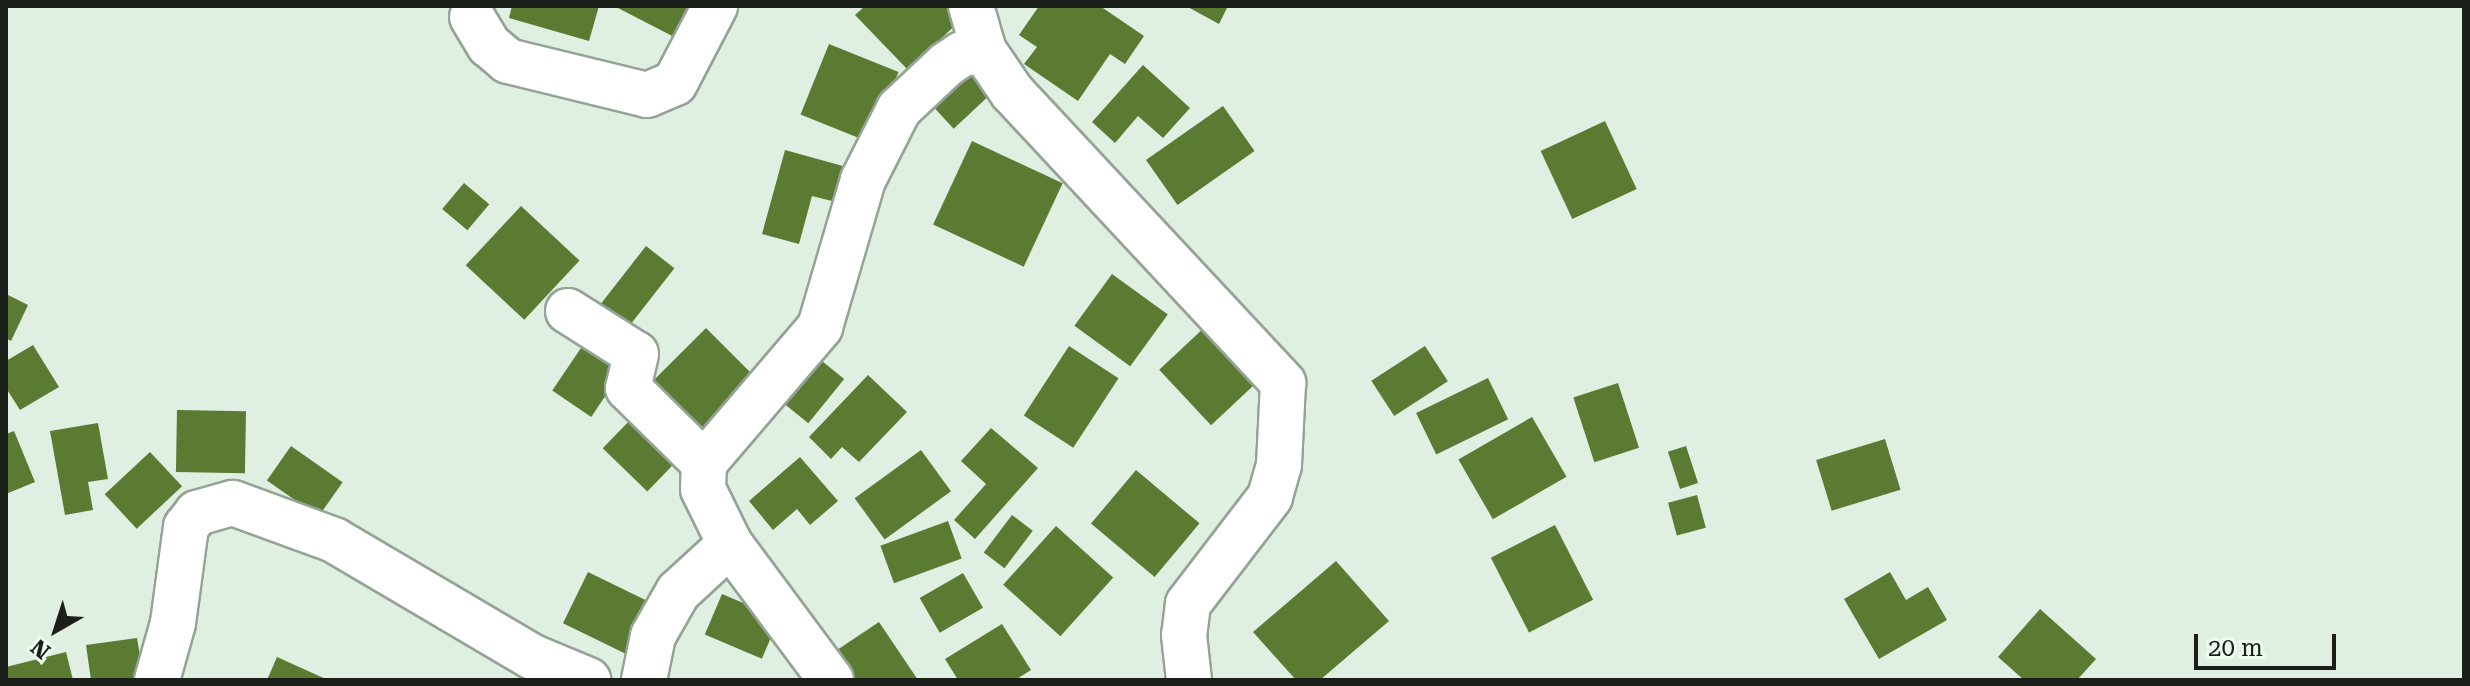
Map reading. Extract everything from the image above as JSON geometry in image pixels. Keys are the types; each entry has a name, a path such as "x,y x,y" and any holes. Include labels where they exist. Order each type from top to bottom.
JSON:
{"street":[{"path":"472,17 489,45 508,61 647,95 675,83 715,6"},
{"path":"971,6 984,51 1012,92 1283,383 1274,487 1188,604 1184,635 1189,680"},
{"path":"831,680 730,544 703,489 704,463 820,327 863,180 899,109 947,64 962,54 984,51"},
{"path":"568,311 636,354 628,388 704,463"},
{"path":"157,680 173,623 186,527 197,513 233,503 334,540 533,657 588,680"},
{"path":"644,680 653,636 678,592 730,544"}],"building":[{"path":"512,6 599,6 589,41 509,18"},
{"path":"614,6 700,6 682,41"},
{"path":"865,6 958,6 966,15 908,70 855,15"},
{"path":"1039,6 1100,6 1144,36 1125,64 1110,54 1078,101 1024,64 1037,47 1019,35"},
{"path":"1186,6 1228,6 1219,24"},
{"path":"829,44 899,72 870,143 801,114"},
{"path":"1143,65 1190,108 1163,138 1138,116 1115,143 1092,122"},
{"path":"970,67 993,92 954,129 931,104"},
{"path":"1223,106 1255,151 1178,205 1146,160"},
{"path":"1605,121 1637,189 1572,219 1541,151"},
{"path":"972,141 1063,183 1024,267 933,224"},
{"path":"785,150 850,168 840,203 812,196 799,244 762,234"},
{"path":"464,183 489,204 467,230 442,209"},
{"path":"521,206 580,261 524,320 466,265"},
{"path":"646,246 674,268 626,330 598,307"},
{"path":"1112,274 1168,315 1130,366 1074,326"},
{"path":"6,294 28,305 11,341 6,338"},
{"path":"1206,326 1258,382 1211,425 1159,370"},
{"path":"706,328 755,377 702,429 654,380"},
{"path":"33,345 59,387 20,410 6,388 6,361"},
{"path":"583,345 622,371 591,417 552,391"},
{"path":"1069,346 1118,378 1073,448 1024,416"},
{"path":"1425,346 1448,381 1394,416 1371,381"},
{"path":"817,357 844,379 808,423 781,401"},
{"path":"868,375 907,412 859,462 842,447 831,459 809,437"},
{"path":"1488,378 1508,419 1436,454 1416,413"},
{"path":"1618,383 1639,448 1594,462 1573,398"},
{"path":"177,410 246,411 245,473 176,472"},
{"path":"634,416 679,459 647,491 603,448"},
{"path":"1532,417 1567,477 1493,519 1458,460"},
{"path":"98,423 108,479 88,482 93,510 65,515 50,431"},
{"path":"991,428 1038,468 975,539 954,520 986,484 961,461"},
{"path":"14,431 35,482 6,494 6,434"},
{"path":"1885,439 1900,490 1832,511 1816,460"},
{"path":"291,446 343,482 319,517 267,480"},
{"path":"1686,446 1698,483 1680,489 1668,452"},
{"path":"921,450 951,491 885,539 855,498"},
{"path":"150,452 182,486 137,529 105,494"},
{"path":"800,457 838,501 810,525 797,509 773,530 749,501"},
{"path":"1136,470 1200,523 1155,577 1091,524"},
{"path":"1697,495 1706,528 1677,536 1668,503"},
{"path":"1012,515 1033,531 1004,568 984,553"},
{"path":"948,521 962,559 894,583 880,546"},
{"path":"1555,525 1593,600 1529,633 1491,558"},
{"path":"1056,526 1113,578 1060,636 1003,585"},
{"path":"1336,561 1389,621 1320,680 1296,680 1253,632"},
{"path":"588,572 654,604 629,655 563,623"},
{"path":"1890,572 1906,600 1928,587 1947,620 1879,659 1844,599"},
{"path":"963,573 983,608 940,633 920,598"},
{"path":"722,594 779,618 762,659 705,635"},
{"path":"2040,609 2096,659 2077,680 2024,680 1998,657"},
{"path":"879,622 918,680 848,680 831,654"},
{"path":"1002,624 1031,670 1015,680 958,680 945,659"},
{"path":"137,638 144,680 91,680 86,645"},
{"path":"66,652 73,680 7,680 6,667"},
{"path":"277,657 328,680 267,680"}]}
